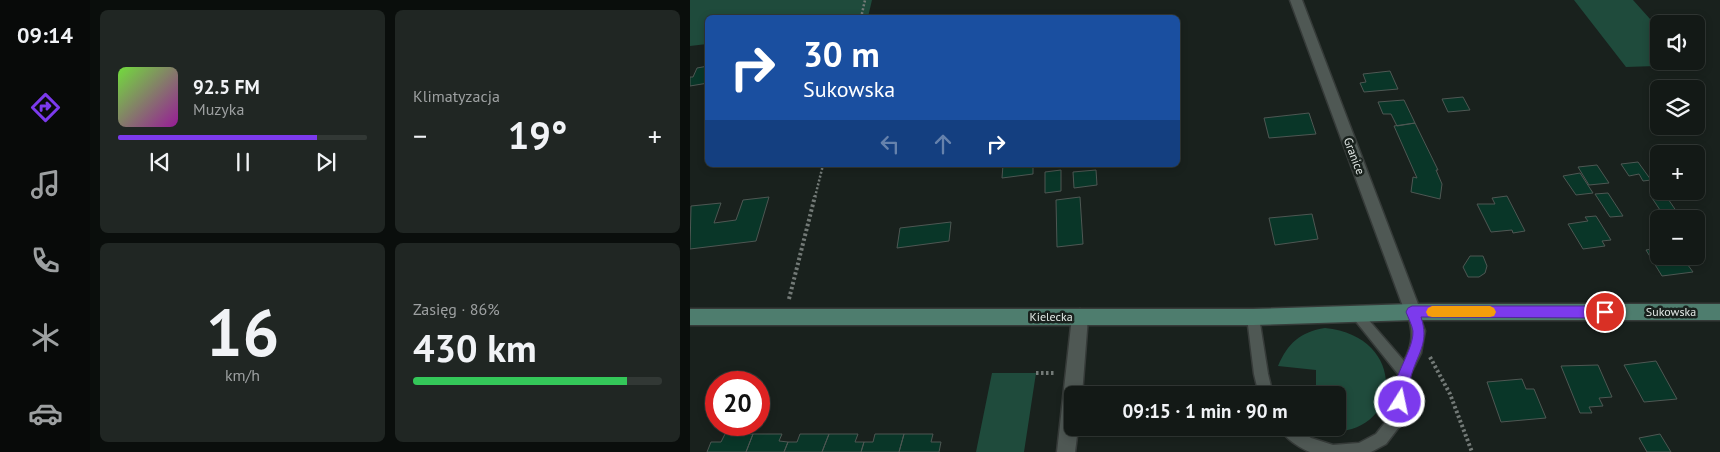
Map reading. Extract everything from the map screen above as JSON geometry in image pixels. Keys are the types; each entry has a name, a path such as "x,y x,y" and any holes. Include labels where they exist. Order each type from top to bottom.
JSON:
{"street":[{"name":"Granice","path":"1296,0 1412,312"},
{"name":"Sukowska","path":"1412,312 1720,312"},
{"name":"Kielecka","path":"690,316 1253,317 1412,312"},
{"path":"1074,386 1080,317"},
{"path":"1066,452 1068,436"}],"lane":[{"path":"1297,436 1307,444 1333,452 1360,450 1381,439 1397,418 1405,372 1415,353 1419,331 1412,312"},
{"path":"1356,314 1405,372"},
{"path":"1253,317 1260,374 1263,386"}],"path":[{"path":"862,15 865,0"},
{"path":"784,317 822,167"},
{"path":"1415,353 1431,358 1450,394 1472,452"}],"green space":[{"path":"690,0 872,0 868,15 705,15 705,44 690,46"},
{"path":"1574,0 1633,0 1650,19 1650,66 1626,67"},
{"path":"1325,328 1354,336 1374,351 1384,370 1386,390 1379,409 1364,424 1346,430 1346,386 1316,386 1316,370 1278,366 1286,351 1296,340 1316,330"},
{"path":"992,373 1036,373 1024,452 976,452"}],"building":[{"path":"705,67 705,84 690,86 690,77 693,77 697,68"},
{"path":"1390,71 1398,89 1364,92 1360,83 1366,82 1363,74"},
{"path":"1463,97 1470,110 1448,112 1442,99"},
{"path":"1404,100 1415,123 1397,126 1391,114 1383,114 1378,102"},
{"path":"1309,113 1316,134 1269,138 1264,118"},
{"path":"1415,123 1438,170 1436,170 1442,184 1440,199 1411,192 1413,177 1417,178 1394,126"},
{"path":"1638,162 1650,180 1643,181 1639,174 1629,176 1621,164"},
{"path":"1597,165 1609,183 1589,185 1578,167"},
{"path":"1003,167 1033,167 1033,174 1002,178"},
{"path":"1061,170 1061,191 1045,193 1045,172"},
{"path":"1096,170 1097,185 1074,188 1073,172"},
{"path":"1580,173 1593,193 1576,195 1563,176"},
{"path":"1608,193 1623,216 1610,217 1595,194"},
{"path":"1507,196 1525,231 1513,233 1512,230 1491,232 1477,204 1495,204 1492,198"},
{"path":"769,197 756,241 690,249 691,206 721,203 714,223 736,220 743,200"},
{"path":"1080,197 1083,244 1057,247 1056,200"},
{"path":"1653,200 1669,200 1676,210 1660,210"},
{"path":"1312,214 1318,239 1275,245 1269,218"},
{"path":"1596,216 1611,240 1602,241 1605,246 1583,249 1568,224 1588,221 1585,217"},
{"path":"951,222 949,241 897,248 900,228"},
{"path":"1470,256 1483,256 1487,266 1485,273 1479,277 1468,277 1463,267"},
{"path":"1655,265 1688,265 1693,272 1662,276"},
{"path":"1656,361 1677,399 1644,402 1624,365"},
{"path":"1598,365 1612,397 1599,398 1603,406 1589,407 1592,413 1580,413 1561,366"},
{"path":"1522,379 1526,389 1534,389 1546,418 1501,422 1487,382"},
{"path":"782,434 779,441 788,442 784,452 746,452 752,436"},
{"path":"800,434 829,434 822,452 784,452 788,442 797,442"},
{"path":"829,434 858,434 855,442 864,442 861,452 822,452"},
{"path":"875,434 904,434 899,452 861,452 864,442 873,442"},
{"path":"904,434 933,434 931,442 941,442 939,452 899,452"},
{"path":"1660,434 1671,452 1647,452 1639,438"},
{"path":"724,436 752,436 746,452 707,452 711,442 721,442"}],"slow traffic":[{"path":"1432,312 1490,312"}],"route":[{"path":"1400,402 1405,372 1415,353 1419,331 1412,312 1605,312"}]}
